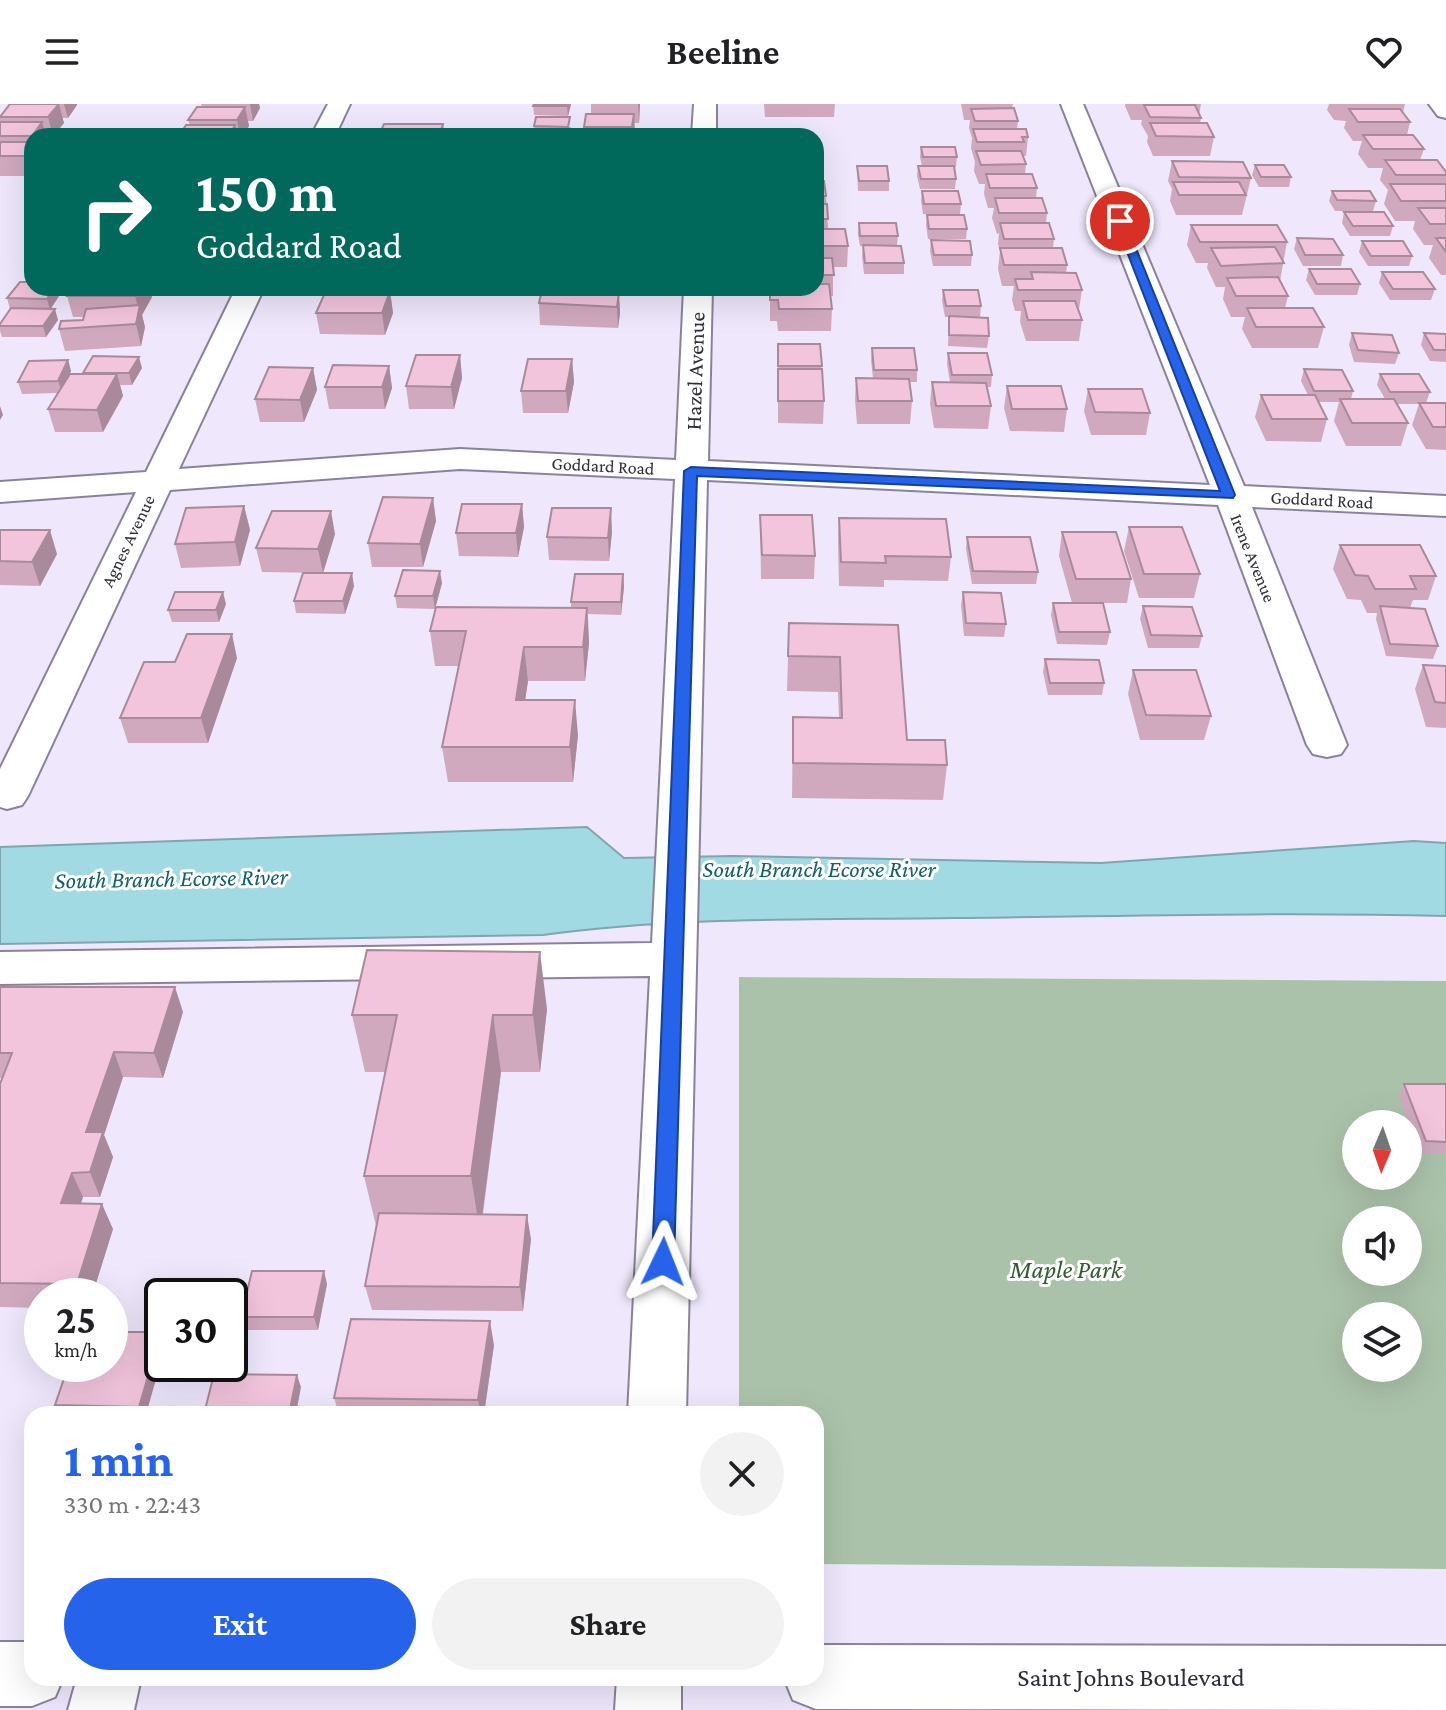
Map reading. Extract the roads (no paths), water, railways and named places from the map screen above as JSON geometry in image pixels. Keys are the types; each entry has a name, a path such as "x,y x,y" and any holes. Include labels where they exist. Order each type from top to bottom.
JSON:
{"street":[{"path":"327,128 339,104"},
{"path":"704,128 705,104"},
{"name":"Irene Avenue","path":"1072,104 1215,455 1327,745"},
{"path":"1440,104 1446,111"},
{"name":"Agnes Avenue","path":"7,796 246,296"},
{"name":"Hazel Avenue","path":"657,1406 698,296"},
{"name":"Goddard Road","path":"0,492 460,459 1446,506"},
{"path":"0,968 674,939"},
{"path":"0,1674 24,1674"},
{"name":"Saint Johns Boulevard","path":"824,1677 1446,1678"},
{"path":"101,1710 107,1686"},
{"path":"648,1710 649,1686"}],"water":[{"name":"South Branch Ecorse River","path":"587,827 624,858 732,856 1101,863 1414,841 1446,843 1446,916 1262,914 749,920 645,925 543,935 0,944 0,847"}],"park label":[{"name":"Maple Park","path":"1066,1269"}]}
